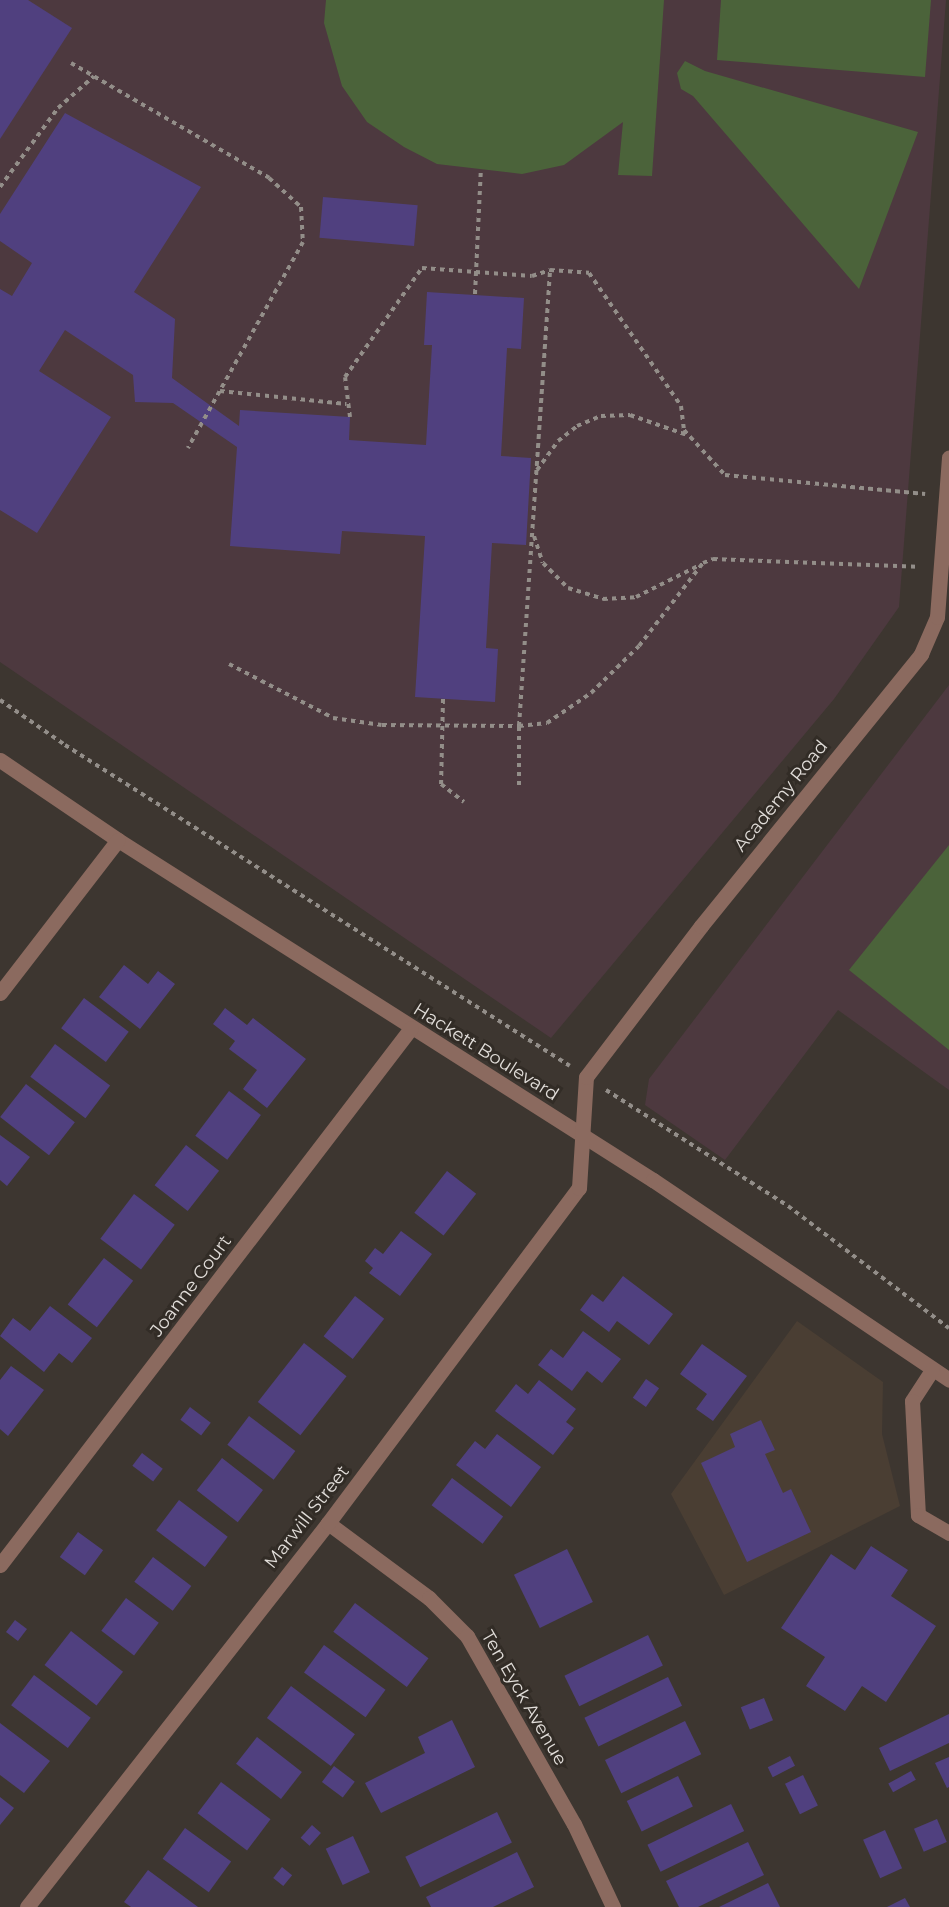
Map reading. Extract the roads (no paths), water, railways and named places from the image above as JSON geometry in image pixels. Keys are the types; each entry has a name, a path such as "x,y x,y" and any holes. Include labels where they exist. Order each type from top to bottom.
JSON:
{"street":[{"name":"Academy Road","path":"582,1136 586,1077 700,926 921,654 937,617 949,457"},
{"name":"Hackett Boulevard","path":"0,760 118,840 582,1136 949,1380"},
{"path":"0,993 118,840"},
{"name":"Joanne Court","path":"0,1565 411,1028"},
{"name":"Marwill Street","path":"27,1907 328,1523 579,1188 582,1136"},
{"path":"932,1370 912,1401 918,1515 949,1533"},
{"name":"Ten Eyck Avenue","path":"328,1523 429,1598 467,1636 568,1814 614,1907"}]}
